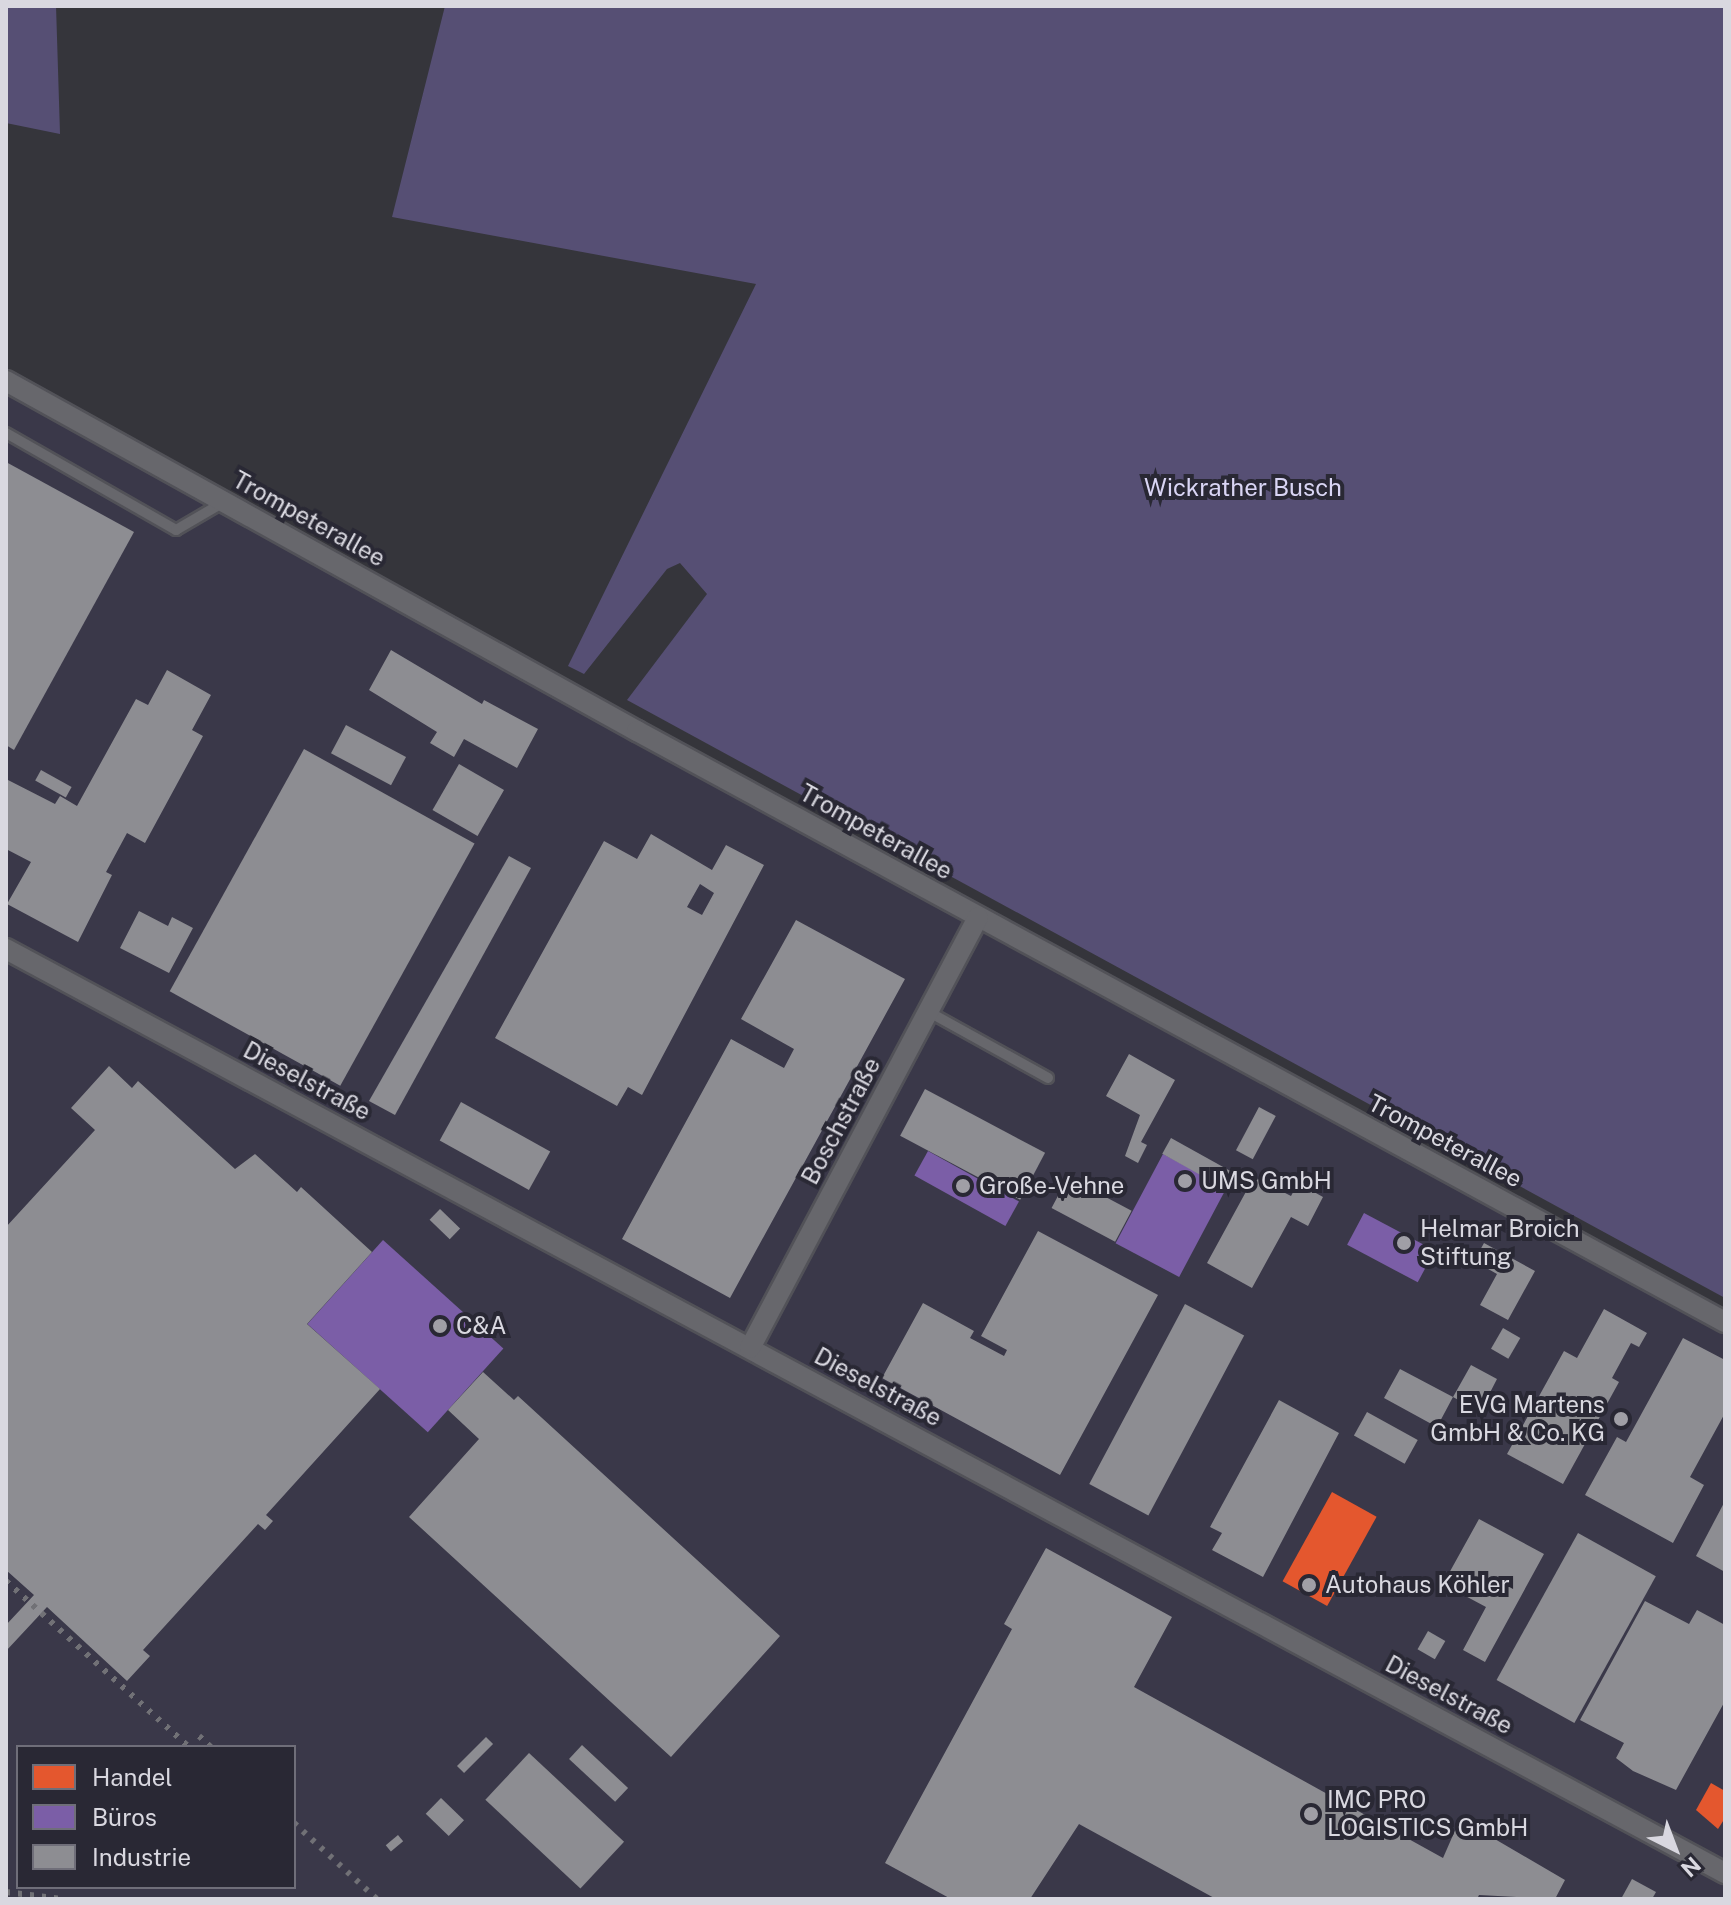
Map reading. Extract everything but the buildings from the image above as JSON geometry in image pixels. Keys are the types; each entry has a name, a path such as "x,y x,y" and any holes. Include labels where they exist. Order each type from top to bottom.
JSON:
{"street":[{"name":"Trompeterallee","path":"6,381 978,918 1725,1322"},
{"name":"Boschstraße","path":"750,1348 978,918"},
{"name":"Dieselstraße","path":"6,949 1725,1873"}],"lane":[{"path":"6,433 176,530 224,502"},
{"path":"929,1012 1048,1078"}],"shaded area":[{"path":"6,393 972,927 1725,1335 1725,1899 6,1899"}],"green space":[{"path":"6,6 56,6 60,134 6,123"},
{"name":"Wickrather Busch","path":"445,6 1725,6 1725,1298 627,700 707,594 680,563 667,569 584,674 568,666 756,284 392,217"}],"railway":[{"path":"6,1581 187,1745"},
{"path":"199,1736 209,1745"},
{"path":"296,1825 377,1899"},
{"path":"6,1892 62,1899"}],"place":[{"name":"UMS GmbH","path":"1185,1181"},
{"name":"Große-Vehne","path":"963,1186"},
{"name":"Helmar Broich Stiftung","path":"1404,1243"},
{"name":"C&A","path":"440,1326"},
{"name":"EVG Martens GmbH & Co. KG","path":"1621,1419"},
{"name":"Autohaus Köhler","path":"1309,1585"},
{"name":"IMC PRO LOGISTICS GmbH","path":"1311,1814"}]}
